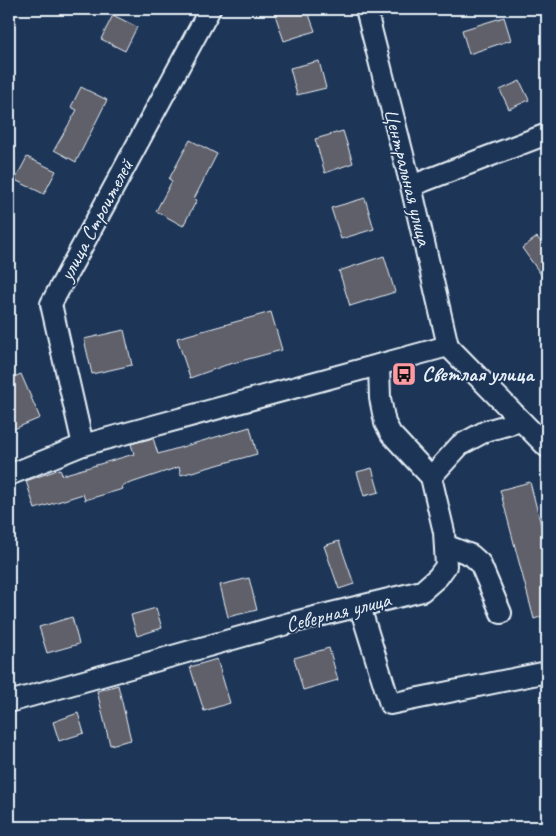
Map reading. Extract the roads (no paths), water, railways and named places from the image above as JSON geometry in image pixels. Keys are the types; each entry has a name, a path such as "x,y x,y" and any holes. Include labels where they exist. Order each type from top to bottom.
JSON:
{"street":[{"name":"улица Строителей","path":"83,445 51,304 210,9"},
{"name":"Центральная улица","path":"369,10 448,346"},
{"path":"411,186 547,134"},
{"path":"9,475 83,445 448,346 521,421 544,436"},
{"name":"Северная улица","path":"9,702 290,623 422,591 438,577 446,566 445,545 444,532 431,477 391,434 385,423 380,398 379,365"},
{"path":"431,477 460,445 486,431 521,421"},
{"path":"445,545 472,555 480,563 501,614"},
{"path":"360,606 390,704 547,672"}],"place":[{"name":"Светлая улица","path":"404,374"}]}
